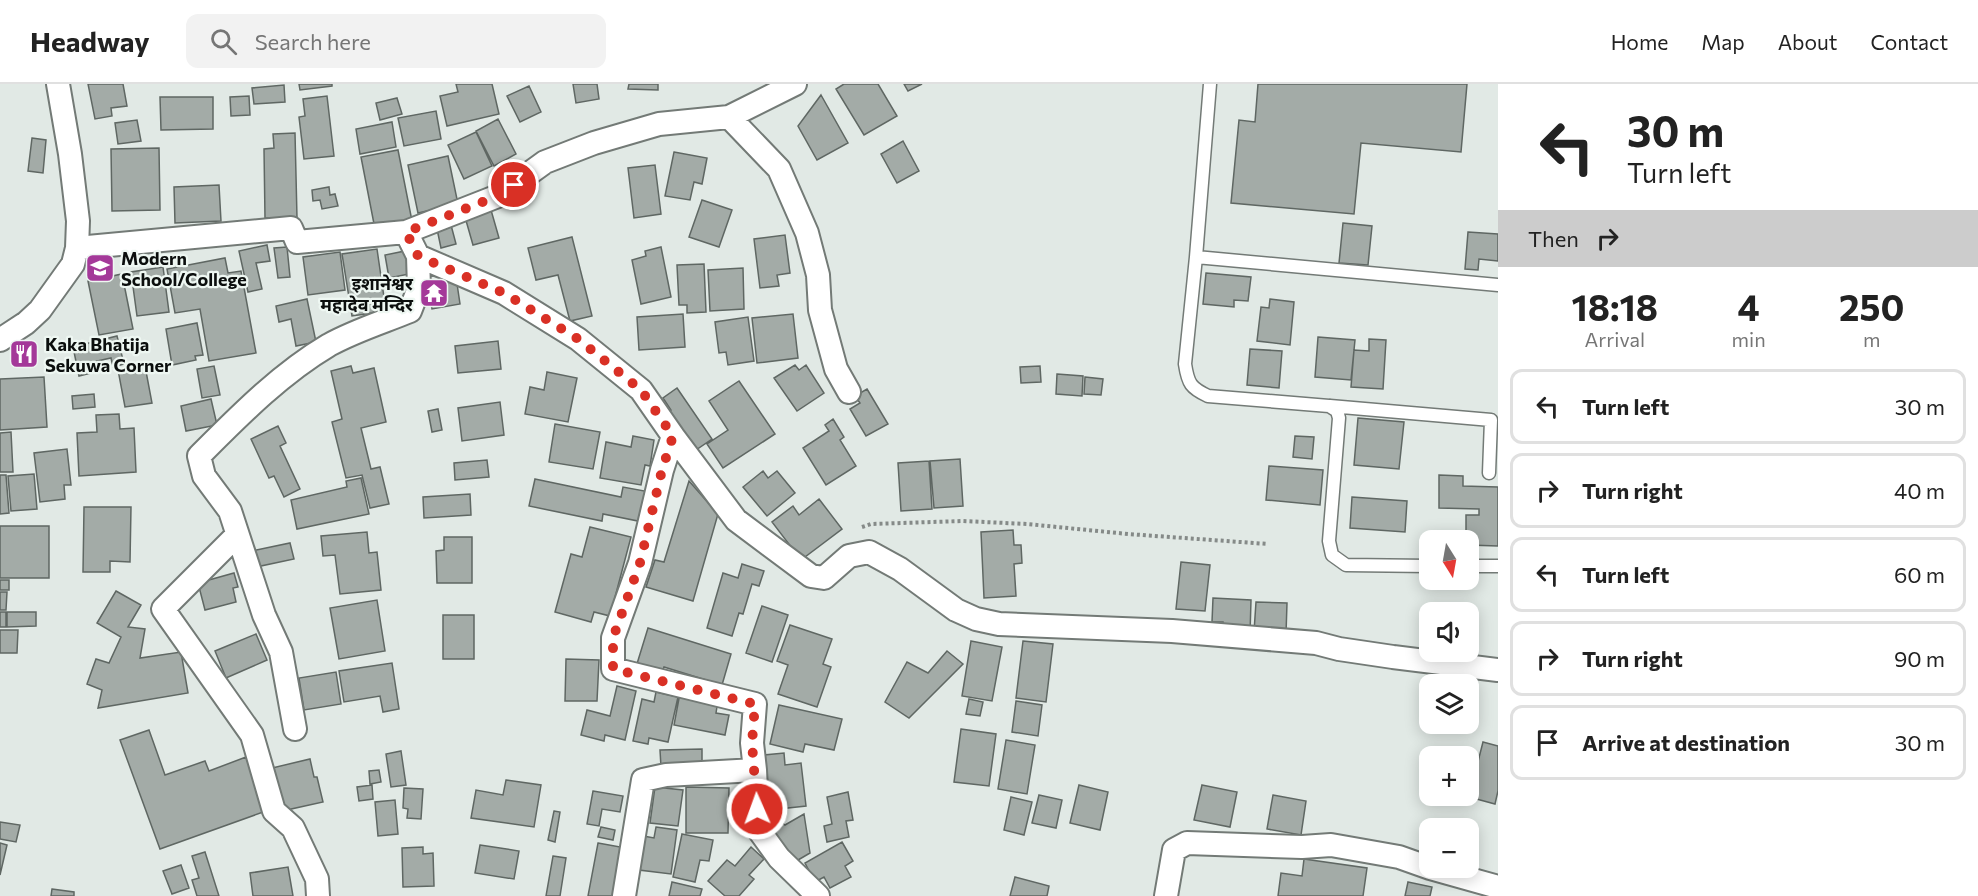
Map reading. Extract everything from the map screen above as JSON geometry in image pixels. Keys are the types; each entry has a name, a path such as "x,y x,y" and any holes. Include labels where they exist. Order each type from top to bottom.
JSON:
{"street":[{"path":"0,340 26,323 40,310 74,264 78,221 58,84"},
{"path":"77,248 291,228 297,242 406,232 498,196 545,162 594,143 659,124 729,117 795,84"},
{"path":"729,117 779,169 807,232 818,275 820,310 836,369 849,392"},
{"path":"296,729 281,652 264,615 230,511 204,476 199,456 242,412 289,373 329,345 410,311 419,288 418,256 406,232"},
{"path":"418,256 504,293 578,339 641,390 736,520 811,576 824,578 849,556 869,552 900,569 956,609 976,619 999,624 1172,631 1316,643 1393,657 1498,670"},
{"path":"673,436 662,470 640,563 613,638 613,669 755,704 752,743 758,829 779,858 818,896"},
{"path":"237,535 163,609 252,735 274,811 293,828 317,879 318,896"},
{"path":"624,896 644,780 666,775 755,770"},
{"path":"1166,896 1174,850 1187,843 1302,847 1331,844 1399,857 1498,887"}],"lane":[{"path":"1210,84 1185,364 1187,379 1194,389 1208,396 1491,420 1489,473"},
{"path":"1196,257 1498,285"},
{"path":"1329,406 1337,411 1339,418 1329,541 1332,555 1346,565 1419,566"},
{"path":"1479,566 1498,566"}],"path":[{"path":"849,556 848,532 871,524 963,521 1027,524 1268,544"}],"building":[{"path":"88,84 123,84 127,106 111,108 112,116 95,119"},
{"path":"299,84 332,84 332,86 300,90"},
{"path":"456,84 492,84 499,114 447,126 440,96 458,92"},
{"path":"573,84 597,84 599,99 576,103"},
{"path":"629,84 658,84 658,90 628,89"},
{"path":"844,84 878,84 897,116 864,135 836,89"},
{"path":"904,84 922,84 908,91"},
{"path":"1258,84 1467,84 1461,152 1361,143 1354,214 1231,203 1239,120 1255,122"},
{"path":"284,85 285,102 254,104 252,88"},
{"path":"529,86 541,112 520,122 507,96"},
{"path":"821,95 848,143 817,160 798,126"},
{"path":"249,96 250,115 231,116 230,97"},
{"path":"327,96 334,156 304,159 299,117 305,116 303,99"},
{"path":"160,97 213,97 213,129 161,130"},
{"path":"397,98 402,114 380,120 376,103"},
{"path":"436,111 441,139 404,146 398,118"},
{"path":"498,119 516,154 494,166 476,131"},
{"path":"137,120 141,141 118,144 115,123"},
{"path":"392,122 396,147 360,154 356,129"},
{"path":"476,132 492,166 464,179 448,145"},
{"path":"295,133 297,218 265,218 264,149 274,148 273,134"},
{"path":"32,138 46,140 43,173 28,171"},
{"path":"903,141 919,171 897,183 881,154"},
{"path":"159,148 160,210 112,211 111,149"},
{"path":"398,150 412,221 375,229 361,157"},
{"path":"674,152 707,158 702,184 694,182 690,200 665,196"},
{"path":"448,156 458,204 418,213 408,165"},
{"path":"655,165 661,214 634,218 628,168"},
{"path":"219,185 221,221 175,223 174,187"},
{"path":"329,187 330,195 335,194 338,206 322,209 320,200 313,201 312,190"},
{"path":"702,200 732,210 719,247 689,237"},
{"path":"491,210 499,238 473,245 465,217"},
{"path":"1343,223 1372,226 1368,265 1339,263"},
{"path":"451,225 456,244 441,248 437,229"},
{"path":"1468,232 1498,234 1498,261 1479,259 1478,270 1465,269"},
{"path":"785,235 790,273 777,275 779,286 760,288 754,239"},
{"path":"572,237 592,316 570,321 558,275 536,280 528,248"},
{"path":"267,245 270,261 256,263 262,289 248,292 239,251"},
{"path":"287,247 290,277 278,278 274,248"},
{"path":"661,247 671,297 641,304 632,260 646,256 645,251"},
{"path":"377,249 386,311 352,316 342,254"},
{"path":"405,251 409,274 389,278 385,255"},
{"path":"340,252 345,290 308,295 303,257"},
{"path":"225,258 228,273 241,271 256,353 209,361 200,309 175,313 167,269"},
{"path":"704,264 706,312 687,313 687,305 679,305 677,265"},
{"path":"163,267 169,312 137,316 131,272"},
{"path":"743,268 744,309 710,311 708,270"},
{"path":"1206,273 1251,277 1248,301 1234,300 1234,307 1203,304"},
{"path":"122,274 133,329 99,335 88,281"},
{"path":"456,277 460,304 432,309 427,282"},
{"path":"307,299 316,342 296,346 291,319 279,322 276,306"},
{"path":"1270,299 1294,302 1290,345 1257,341 1261,307 1269,308"},
{"path":"683,314 685,347 639,350 637,317"},
{"path":"793,314 798,358 757,363 752,318"},
{"path":"748,317 754,361 728,365 726,352 719,353 715,322"},
{"path":"197,323 203,355 195,356 196,360 172,365 166,329"},
{"path":"117,336 124,364 113,367 111,358 97,361 99,371 79,376 73,347"},
{"path":"1318,337 1355,340 1351,380 1315,377"},
{"path":"1369,339 1386,340 1383,389 1351,387 1354,350 1369,351"},
{"path":"498,341 501,369 458,373 455,346"},
{"path":"1250,349 1282,351 1279,388 1247,385"},
{"path":"795,365 799,370 806,365 824,393 797,411 774,378"},
{"path":"145,366 152,403 125,407 118,370"},
{"path":"214,366 220,395 202,398 197,369"},
{"path":"351,366 353,373 374,368 386,422 361,428 371,469 380,467 389,504 370,508 362,475 346,478 332,422 342,419 331,371"},
{"path":"1040,366 1041,382 1021,383 1020,367"},
{"path":"547,372 577,378 568,422 525,414 530,387 544,390"},
{"path":"1057,374 1083,376 1082,396 1056,394"},
{"path":"44,377 47,427 0,430 0,379"},
{"path":"1085,377 1103,379 1101,395 1084,394"},
{"path":"739,381 775,434 723,468 707,444 728,430 709,401"},
{"path":"677,388 712,439 693,452 666,414 671,410 663,398"},
{"path":"867,389 888,424 866,436 850,409 860,403 855,396"},
{"path":"94,394 95,407 73,409 72,396"},
{"path":"211,399 217,425 186,431 181,406"},
{"path":"500,402 504,435 462,441 458,408"},
{"path":"438,409 442,430 432,432 428,411"},
{"path":"119,414 120,429 134,428 136,472 79,476 77,433 97,432 96,415"},
{"path":"1358,418 1404,422 1399,469 1354,465"},
{"path":"833,419 844,437 840,440 856,466 826,485 803,448 829,431 825,425"},
{"path":"555,424 600,432 593,469 549,462"},
{"path":"278,426 286,443 280,446 300,489 284,497 274,476 269,478 251,439"},
{"path":"11,432 13,472 0,472 0,433"},
{"path":"633,436 654,440 650,466 645,465 641,485 600,478 606,442 631,447"},
{"path":"1295,436 1314,437 1312,459 1293,457"},
{"path":"67,449 71,485 64,485 65,499 40,502 34,453"},
{"path":"960,459 963,506 934,508 930,461"},
{"path":"487,460 489,477 455,480 454,463"},
{"path":"929,461 932,509 901,511 898,463"},
{"path":"1269,466 1323,470 1320,505 1266,500"},
{"path":"763,471 768,478 777,471 795,493 767,516 743,487"},
{"path":"34,474 37,509 11,511 8,476"},
{"path":"0,475 6,475 9,513 0,514"},
{"path":"1439,475 1463,476 1463,486 1498,487 1498,546 1479,545 1479,530 1466,530 1466,515 1479,515 1479,509 1439,508"},
{"path":"361,478 369,514 297,529 291,500 347,487 346,481"},
{"path":"535,479 621,497 623,487 650,492 643,522 603,514 602,521 529,506"},
{"path":"689,481 718,514 693,601 646,587 655,560 664,562"},
{"path":"470,494 471,515 424,518 423,497"},
{"path":"1352,497 1407,501 1405,532 1350,528"},
{"path":"819,499 842,529 801,560 772,522 793,506 799,515"},
{"path":"84,507 131,507 130,562 110,561 110,572 83,572"},
{"path":"0,526 49,526 49,578 0,578"},
{"path":"590,527 631,537 610,616 594,612 591,622 555,612 571,554 582,557"},
{"path":"1013,530 1014,545 1021,545 1022,563 1014,564 1016,596 984,598 981,532"},
{"path":"367,532 369,553 377,552 381,590 340,594 335,555 323,556 321,536"},
{"path":"444,537 472,537 472,583 437,583 436,551 444,550"},
{"path":"290,543 294,559 256,567 252,551"},
{"path":"1181,562 1210,565 1205,611 1176,609"},
{"path":"742,564 764,571 759,586 752,584 743,614 739,613 732,636 707,628 723,573 738,578"},
{"path":"234,573 238,587 233,588 236,602 205,610 198,583"},
{"path":"0,580 9,580 9,590 0,590"},
{"path":"116,591 141,605 128,627 145,629 140,658 181,652 188,693 98,708 102,690 87,684 96,659 109,663 121,637 97,623"},
{"path":"0,592 7,592 6,610 0,610"},
{"path":"1213,598 1251,600 1250,634 1223,632 1223,622 1212,622"},
{"path":"377,600 385,651 339,659 330,608"},
{"path":"1256,602 1287,603 1286,634 1254,632"},
{"path":"762,606 788,615 772,662 746,653"},
{"path":"0,612 6,612 6,627 0,627"},
{"path":"7,612 36,612 36,626 7,627"},
{"path":"443,615 474,615 474,659 443,659"},
{"path":"790,625 832,639 823,664 831,667 817,707 778,694 788,665 777,661"},
{"path":"648,628 731,654 722,685 664,667 661,675 636,667"},
{"path":"0,630 18,630 17,653 0,653"},
{"path":"256,634 267,660 226,678 215,651"},
{"path":"971,641 1002,647 992,701 962,696"},
{"path":"1023,641 1053,644 1046,702 1016,698"},
{"path":"947,651 963,664 909,718 885,702 907,662 928,673"},
{"path":"566,659 599,660 597,701 565,701"},
{"path":"392,663 399,709 383,712 380,696 344,702 339,671"},
{"path":"336,672 341,704 304,710 299,678"},
{"path":"617,686 636,691 625,740 605,735 604,741 581,735 587,710 610,716"},
{"path":"656,692 678,697 668,742 649,738 648,744 633,741 642,699 654,702"},
{"path":"680,693 718,700 716,713 729,715 725,735 674,725"},
{"path":"969,699 983,702 980,716 966,714"},
{"path":"1016,701 1042,705 1038,736 1012,732"},
{"path":"779,705 842,719 834,750 805,744 803,752 770,744"},
{"path":"961,729 996,734 989,786 954,782"},
{"path":"149,730 165,775 205,761 209,771 246,757 266,811 160,849 120,740"},
{"path":"1006,740 1035,745 1027,794 998,789"},
{"path":"1483,742 1498,746 1498,791 1495,804 1479,800 1479,758"},
{"path":"702,749 702,767 661,767 660,750"},
{"path":"401,751 406,785 391,787 386,754"},
{"path":"784,753 785,765 801,763 806,806 770,810 764,755"},
{"path":"310,759 323,802 282,811 272,768"},
{"path":"379,770 381,782 370,784 369,771"},
{"path":"506,780 541,785 534,827 471,818 476,790 503,795"},
{"path":"372,785 373,799 359,801 357,787"},
{"path":"1079,785 1108,792 1100,830 1070,823"},
{"path":"1202,785 1237,792 1230,827 1194,820"},
{"path":"655,787 683,790 678,826 650,823"},
{"path":"686,787 729,788 728,833 686,833"},
{"path":"404,788 423,789 421,819 407,818 408,809 403,808"},
{"path":"593,791 623,796 620,812 602,809 599,826 587,824"},
{"path":"848,792 853,820 846,821 849,837 827,842 824,826 832,824 827,797"},
{"path":"1039,795 1062,800 1056,828 1032,823"},
{"path":"1273,795 1306,801 1301,835 1267,829"},
{"path":"1011,797 1032,802 1024,835 1004,830"},
{"path":"395,800 398,834 378,836 375,802"},
{"path":"554,811 560,812 555,842 548,840"},
{"path":"804,814 810,853 793,863 764,827 777,819 785,825"},
{"path":"0,822 20,825 16,842 0,839"},
{"path":"601,827 615,830 613,840 598,837"},
{"path":"656,827 677,830 671,874 639,870 643,836 654,838"},
{"path":"682,834 713,840 709,861 700,860 695,882 673,877"},
{"path":"842,842 853,861 845,866 851,877 830,888 824,877 815,882 805,863"},
{"path":"0,843 7,845 0,875"},
{"path":"598,843 626,848 617,896 588,896"},
{"path":"480,845 519,851 514,879 475,873"},
{"path":"423,847 423,854 433,853 434,886 403,887 402,848"},
{"path":"751,847 764,859 749,875 754,879 739,896 725,896 708,881 727,860 735,866"},
{"path":"205,852 219,896 197,896 192,880 199,878 192,856"},
{"path":"553,856 566,858 560,896 546,896"},
{"path":"1304,859 1367,868 1363,896 1278,896 1281,873 1302,876"},
{"path":"181,865 189,888 172,894 163,871"},
{"path":"288,867 293,896 253,896 250,873"},
{"path":"1015,877 1049,886 1047,896 1010,896"},
{"path":"672,882 702,889 700,896 669,896"},
{"path":"1408,882 1432,887 1430,896 1405,896"},
{"path":"52,889 74,892 74,896 51,896"}],"place":[{"name":"Modern School/College","path":"100,268"},
{"name":"इशानेश्वर महादेव मन्दिर","path":"434,293"},
{"name":"Kaka Bhatija Sekuwa Corner","path":"24,354"}],"route":[{"path":"514,185 498,196 406,232 418,256 504,293 578,339 641,390 673,436 662,470 640,563 613,638 613,669 755,704 752,743 757,809"}]}
